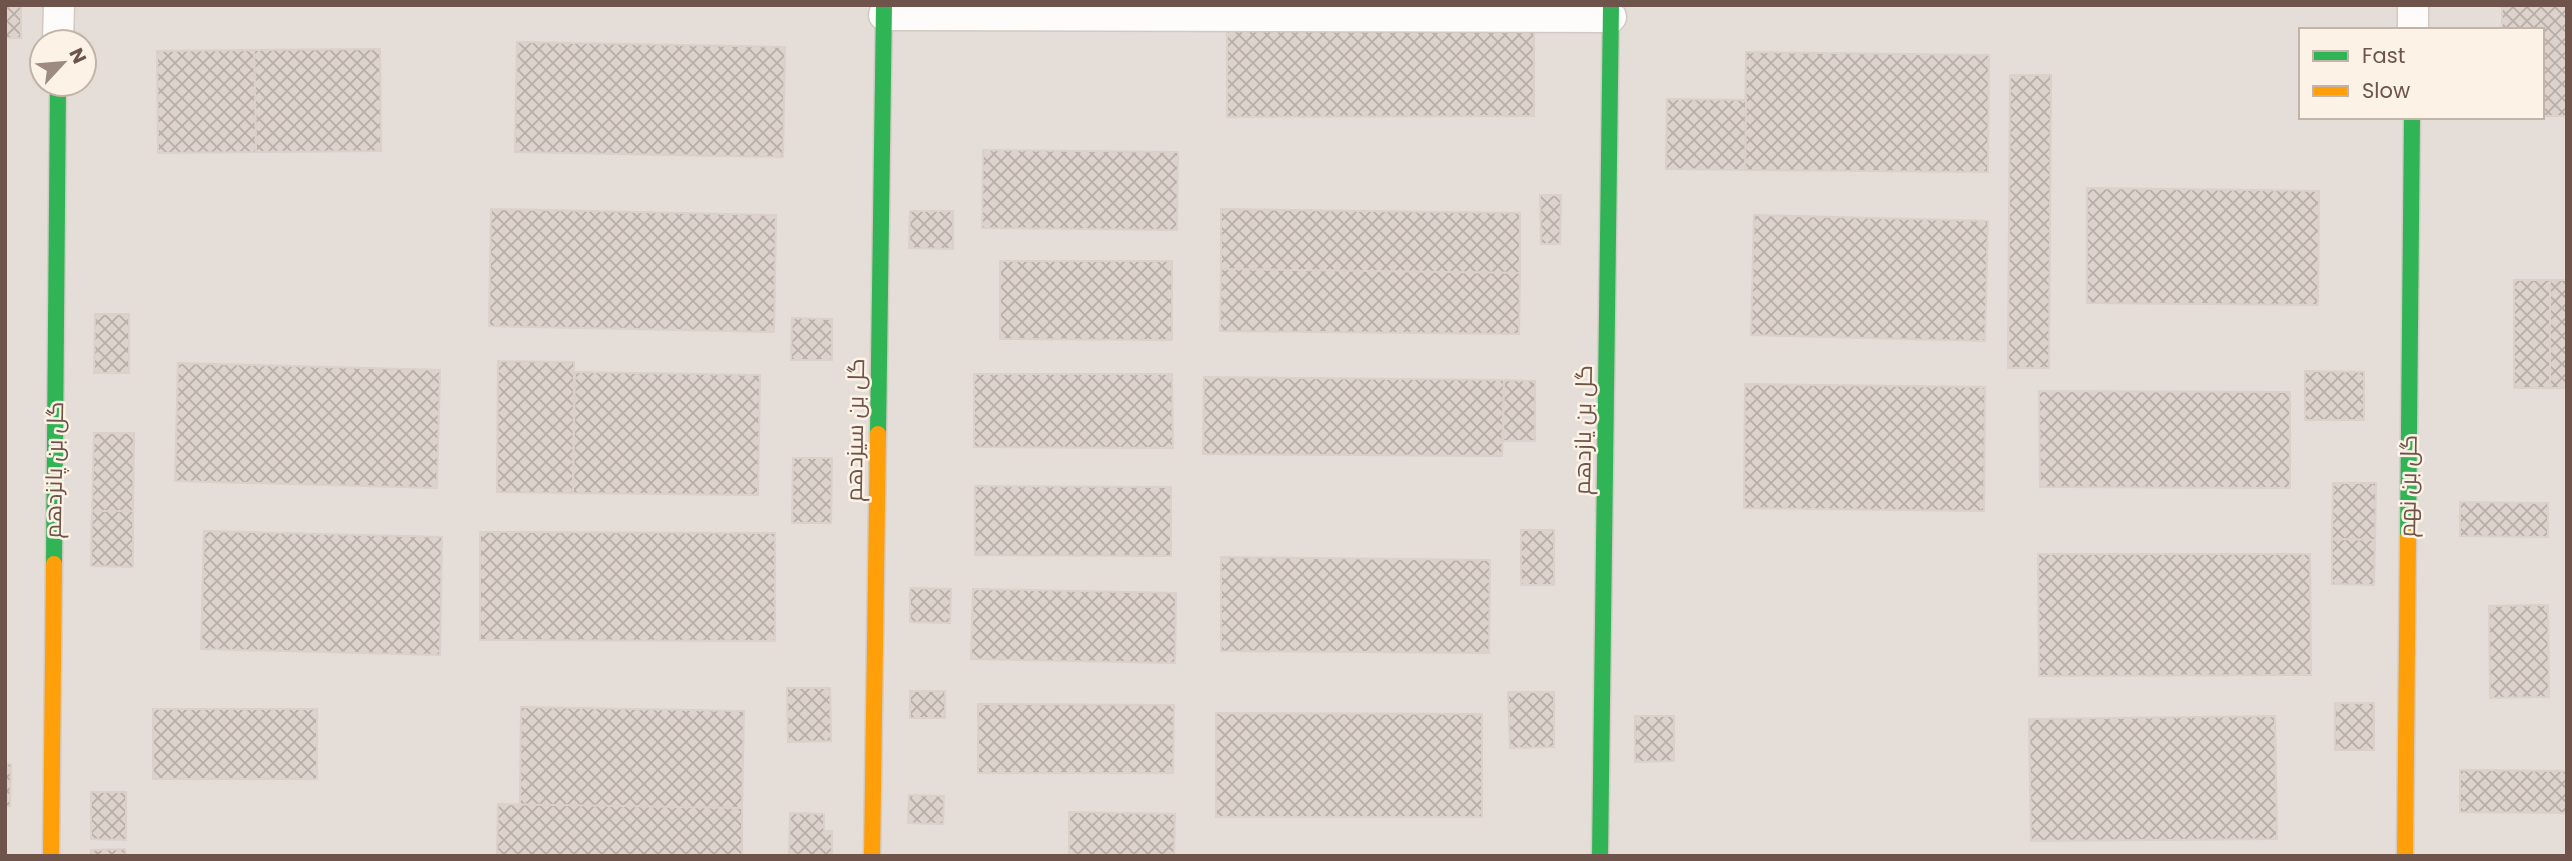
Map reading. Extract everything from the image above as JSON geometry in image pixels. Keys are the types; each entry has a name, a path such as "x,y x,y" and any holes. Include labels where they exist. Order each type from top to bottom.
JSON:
{"street":[{"path":"58,28 59,5"},
{"path":"2413,5 2413,28"},
{"path":"884,10 1611,11"},
{"name":"گل بن سیزدهم","path":"872,856 884,10"},
{"name":"گل بن یازدهم","path":"1600,856 1611,11"},
{"name":"گل بن پانزدهم","path":"51,856 58,98"},
{"name":"گل بن نهم","path":"2405,856 2412,119"}],"shaded area":[{"path":"5,5 2567,5 2567,856 5,856"}],"building":[{"path":"5,5 21,5 21,38 5,38"},
{"path":"2502,5 2567,5 2567,116 2544,116 2544,28 2502,28"},
{"path":"1534,29 1534,116 1227,117 1227,30"},
{"path":"517,42 785,47 783,157 515,152"},
{"path":"380,49 381,151 256,152 254,50"},
{"path":"254,50 256,152 158,153 157,51"},
{"path":"1746,52 1989,55 1988,172 1745,170"},
{"path":"2010,75 2051,75 2049,368 2008,368"},
{"path":"1667,99 1746,100 1745,170 1666,169"},
{"path":"983,150 1178,152 1177,230 982,228"},
{"path":"2087,188 2319,191 2318,305 2087,303"},
{"path":"1540,195 1561,195 1560,244 1541,244"},
{"path":"491,209 776,215 774,332 489,326"},
{"path":"1221,209 1520,213 1520,273 1221,269"},
{"path":"910,211 953,211 953,249 909,248"},
{"path":"1754,215 1988,221 1985,341 1751,335"},
{"path":"1000,261 1172,261 1172,340 1000,339"},
{"path":"1221,269 1520,273 1519,334 1220,331"},
{"path":"2514,280 2550,280 2550,388 2514,388"},
{"path":"2550,280 2567,280 2567,388 2550,388"},
{"path":"95,314 129,314 129,373 94,373"},
{"path":"792,318 832,319 832,360 791,360"},
{"path":"498,361 574,362 573,493 497,492"},
{"path":"178,363 440,370 437,488 175,481"},
{"path":"2305,371 2364,372 2364,420 2305,420"},
{"path":"575,372 760,375 758,495 573,493"},
{"path":"974,374 1172,374 1173,448 974,447"},
{"path":"1204,377 1504,380 1502,456 1203,454"},
{"path":"1504,380 1535,381 1535,441 1503,441"},
{"path":"1745,384 1985,387 1984,511 1744,508"},
{"path":"2039,391 2290,392 2290,488 2040,487"},
{"path":"94,433 134,433 133,511 92,511"},
{"path":"793,458 832,458 831,523 792,523"},
{"path":"2333,483 2376,483 2375,540 2332,539"},
{"path":"975,486 1171,487 1171,556 975,555"},
{"path":"2460,502 2548,503 2548,537 2460,536"},
{"path":"92,511 133,511 133,567 91,566"},
{"path":"1521,530 1554,530 1554,585 1521,585"},
{"path":"204,531 442,537 440,655 201,649"},
{"path":"480,532 775,533 775,641 480,640"},
{"path":"2332,539 2375,540 2374,585 2332,584"},
{"path":"2038,554 2310,554 2311,675 2039,676"},
{"path":"1221,557 1490,560 1489,653 1221,651"},
{"path":"910,588 951,589 950,623 910,622"},
{"path":"973,589 1176,593 1175,663 971,659"},
{"path":"2548,605 2549,697 2490,698 2489,606"},
{"path":"787,688 830,688 831,741 788,742"},
{"path":"910,691 945,691 945,718 910,718"},
{"path":"1508,692 1554,692 1554,747 1510,748"},
{"path":"2335,703 2374,703 2374,750 2335,750"},
{"path":"978,704 1174,705 1173,773 978,773"},
{"path":"521,707 744,711 742,808 520,805"},
{"path":"153,709 317,709 317,779 153,779"},
{"path":"1216,713 1482,714 1482,817 1216,817"},
{"path":"1635,716 1674,716 1674,761 1635,762"},
{"path":"2275,716 2277,839 2031,841 2029,719"},
{"path":"5,764 11,764 10,806 5,806"},
{"path":"2460,770 2567,771 2567,813 2460,812"},
{"path":"91,792 126,792 126,840 91,839"},
{"path":"909,795 944,796 943,824 908,823"},
{"path":"498,804 742,808 742,856 497,856"},
{"path":"1069,812 1175,814 1174,856 1069,856"},
{"path":"790,813 824,814 824,831 832,831 832,856 789,856"},
{"path":"125,849 126,856 91,856 91,850"}],"traffic: fast":[{"path":"878,434 884,5"},
{"path":"1600,856 1611,5"},
{"path":"54,564 58,98"},
{"path":"2408,537 2412,119"}],"traffic: slow":[{"path":"872,856 878,434"},
{"path":"2405,856 2408,537"},
{"path":"51,856 54,564"}]}
